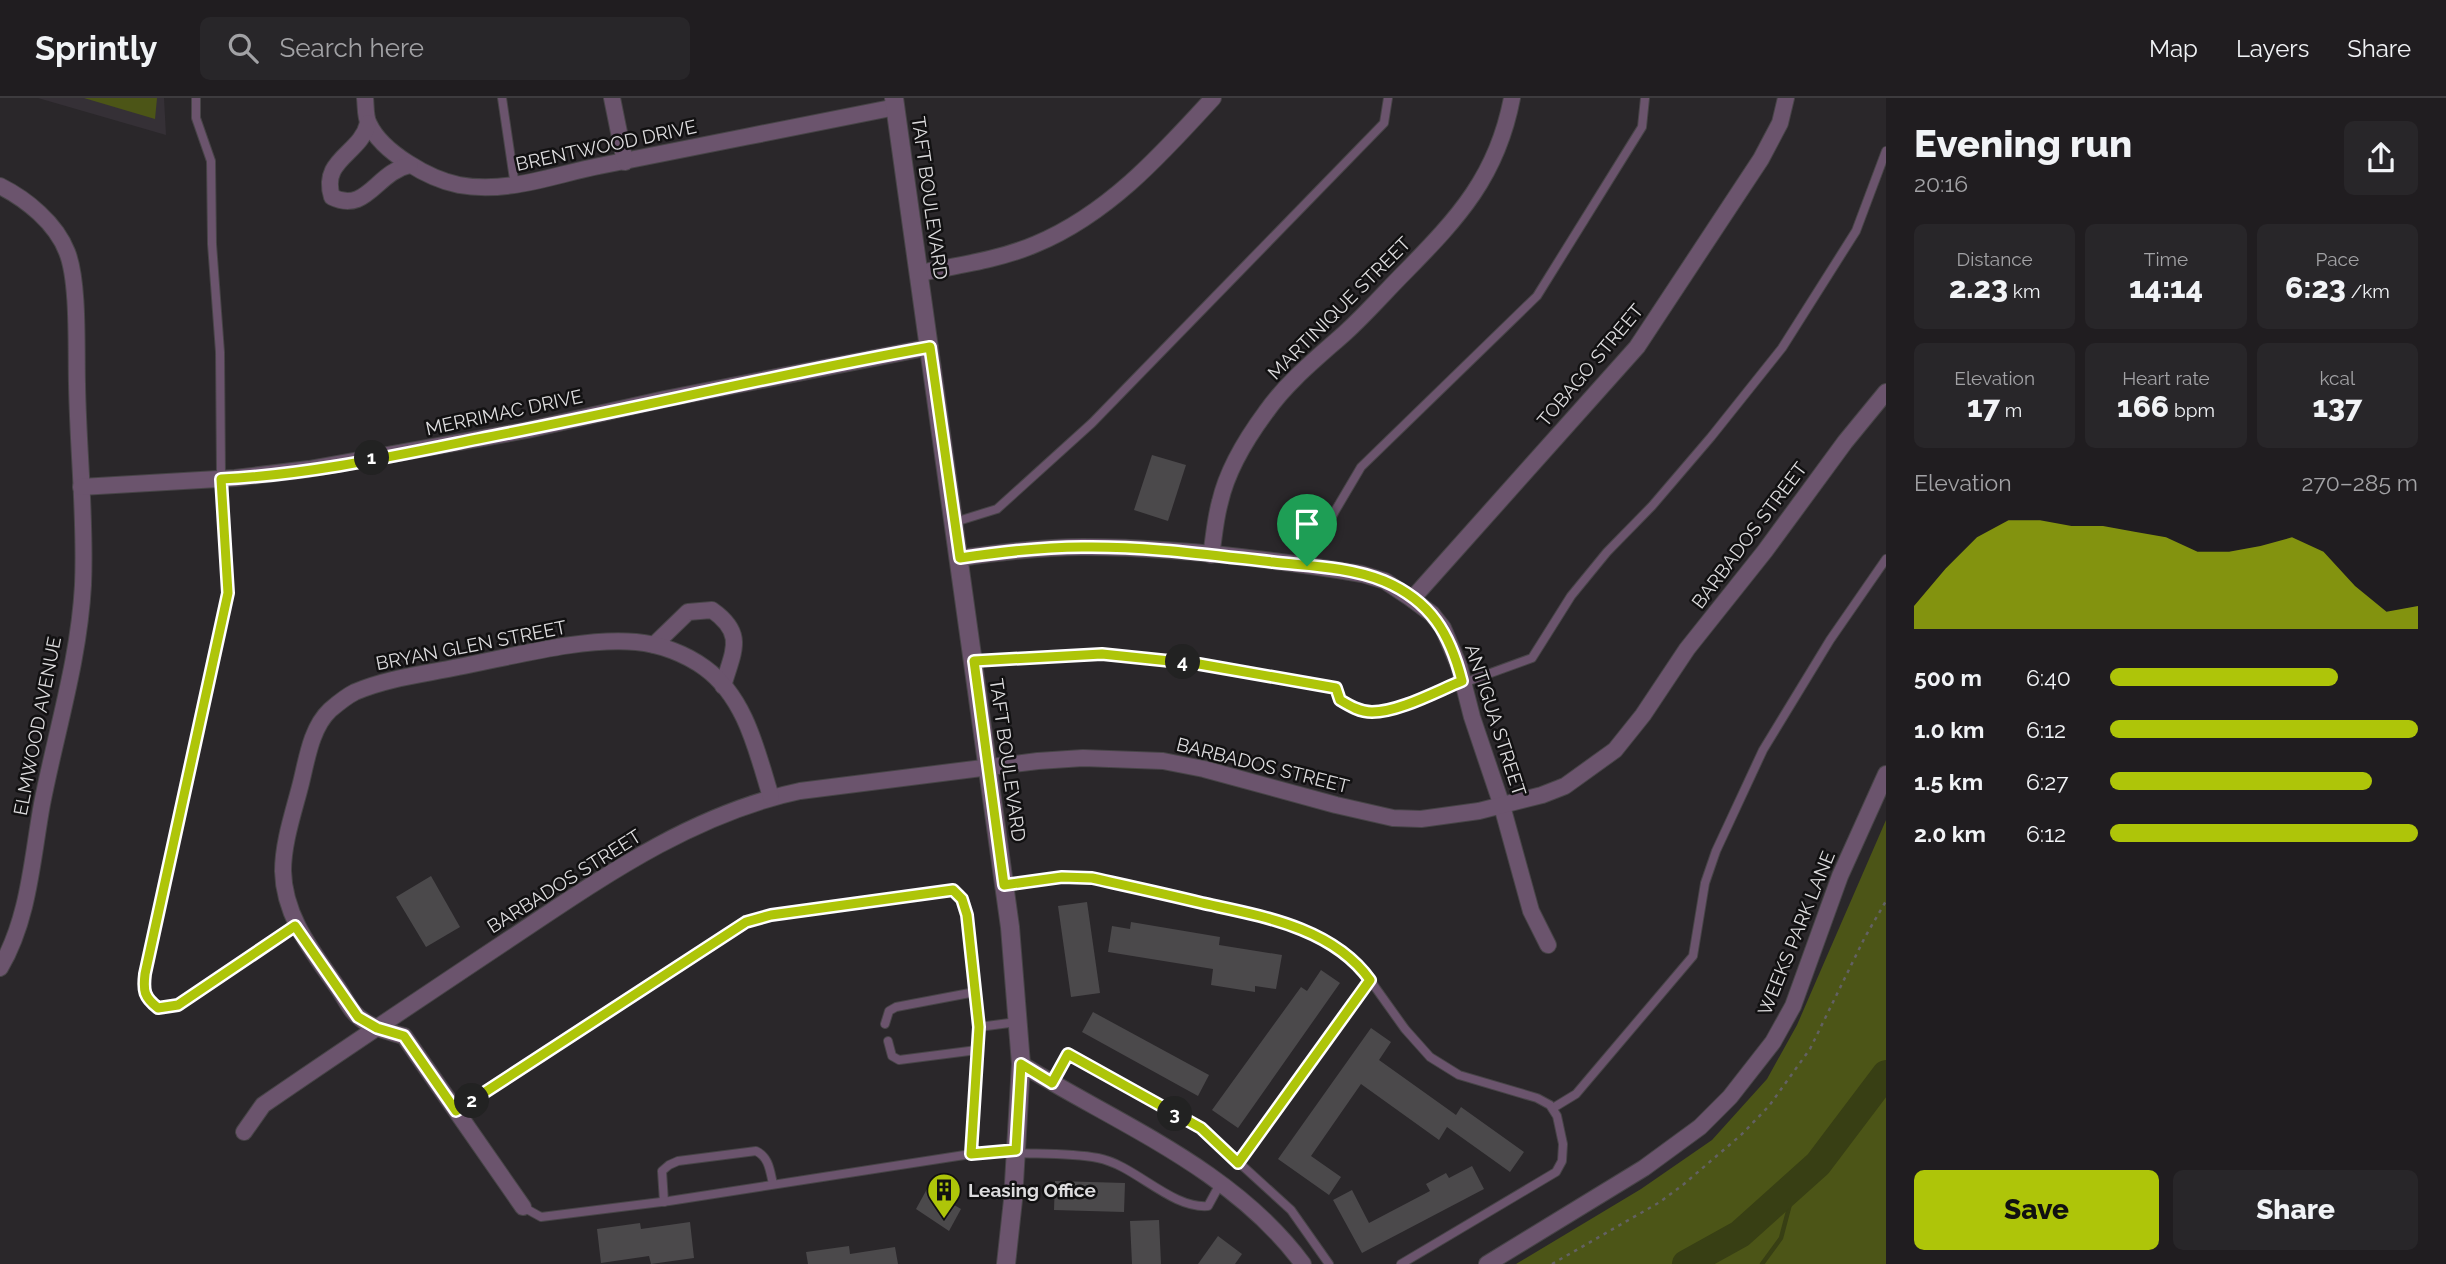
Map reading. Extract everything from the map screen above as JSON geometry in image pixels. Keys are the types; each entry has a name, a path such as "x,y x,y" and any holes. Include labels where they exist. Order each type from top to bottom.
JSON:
{"street":[{"path":"365,98 368,123 365,135 333,168 328,183 332,197 343,202 354,201 396,168 410,165"},
{"path":"612,98 625,162"},
{"path":"920,273 991,259 1035,245 1072,226 1117,197 1213,98"},
{"name":"MARTINIQUE STREET","path":"1211,555 1224,488 1237,459 1266,411 1299,374 1349,329 1443,234 1486,174 1498,149 1512,98"},
{"name":"TOBAGO STREET","path":"1412,598 1637,347 1761,159 1780,123 1786,98"},
{"name":"BRENTWOOD DRIVE","path":"368,123 385,147 410,165 457,185 489,187 515,186 895,103"},
{"name":"TAFT BOULEVARD","path":"895,103 974,661 1019,1021 1021,1064 1006,1264"},
{"name":"ELMWOOD AVENUE","path":"0,186 34,208 67,251 75,305 83,586 73,661 23,910 0,968"},
{"name":"MERRIMAC DRIVE","path":"82,487 221,479 309,469 427,449 930,347"},
{"name":"BARBADOS STREET","path":"244,1132 263,1105 608,874 701,823 771,797 800,791 1083,758 1163,761 1393,818 1421,819 1502,806 1565,786 1615,750 1643,715 1687,649 1886,392"},
{"name":"ANTIGUA STREET","path":"960,558 1013,551 1082,547 1211,555 1307,566 1373,578 1385,581 1412,598 1432,614 1443,628 1502,806 1531,911 1548,945"},
{"path":"653,645 688,612 712,610 728,621 735,642 723,686"},
{"name":"BRYAN GLEN STREET","path":"523,1208 404,1036 377,1028 358,1017 295,926 286,897 284,852 311,741 327,712 352,693 394,680 591,644 619,641 653,645 688,657 707,669 723,686 741,711 751,732 771,797"},
{"name":"WEEKS PARK LANE","path":"1487,1264 1644,1168 1700,1127 1730,1097 1773,1042 1793,1006 1840,876 1886,774"},
{"path":"1021,1064 1159,1141 1220,1184 1265,1219 1303,1264"}],"lane":[{"path":"196,98 196,118 211,161 212,244 220,352 221,479 228,593 143,990 148,1000 158,1008 178,1005 295,926"},
{"path":"502,98 515,186"},
{"path":"955,522 998,509 1092,422 1384,123 1388,98"},
{"path":"1307,566 1361,467 1537,296 1642,127 1645,98"},
{"path":"974,661 1102,654 1199,664 1336,688 1340,700 1354,709 1370,712 1389,710 1462,681 1532,658 1571,596 1606,552 1669,486 1774,358 1856,231 1886,151"},
{"path":"1553,1108 1576,1094 1693,956 1705,883 1716,851 1763,750 1830,640 1886,559"},
{"path":"1004,885 1062,877 1092,878 1274,919 1324,941 1360,967 1405,1029 1430,1057 1459,1075 1537,1098 1553,1108 1563,1144 1562,1161 1556,1172 1401,1264"},
{"path":"456,1111 746,922 771,915 953,890 962,899 967,915 979,1027 971,1154"},
{"path":"1238,1163 1370,980"},
{"path":"885,1024 889,1011 896,1007 975,992"},
{"path":"979,1027 1019,1021"},
{"path":"888,1041 892,1056 899,1060 977,1050"},
{"path":"1052,1083 1068,1054 1201,1128 1291,1210 1329,1264"},
{"path":"664,1202 662,1171 677,1161 756,1151 769,1163 773,1184"},
{"path":"523,1208 541,1217 664,1202 971,1154 1016,1151 1099,1158 1120,1166 1196,1207 1208,1206 1220,1184"}],"shaded area":[{"path":"38,98 164,98 166,135"}],"green space":[{"path":"84,98 157,98 155,119"},
{"path":"1886,820 1886,1264 1516,1264 1641,1189 1712,1140 1767,1079 1797,1025"}],"building":[{"path":"1152,455 1186,465 1168,521 1134,510"},
{"path":"431,876 460,927 426,947 396,897"},
{"path":"1087,902 1100,993 1071,997 1058,906"},
{"path":"1131,922 1220,937 1219,945 1282,955 1276,989 1255,986 1255,992 1211,985 1213,969 1108,952 1112,926 1130,929"},
{"path":"1321,970 1340,983 1238,1128 1212,1110 1301,987 1307,991"},
{"path":"1093,1012 1209,1075 1198,1096 1082,1032"},
{"path":"1371,1028 1391,1042 1379,1060 1456,1115 1461,1107 1524,1152 1510,1172 1447,1127 1439,1140 1361,1084 1311,1156 1341,1177 1329,1195 1278,1159"},
{"path":"1472,1166 1484,1189 1362,1253 1333,1200 1352,1190 1369,1223 1430,1191 1426,1184 1446,1173 1449,1178"},
{"path":"1055,1181 1125,1183 1124,1212 1054,1210"},
{"name":"Leasing Office","path":"927,1189 961,1209 949,1231 916,1209"},
{"path":"1159,1220 1161,1264 1132,1264 1130,1221"},
{"path":"690,1222 694,1258 651,1264 649,1256 601,1263 597,1229 640,1223 641,1229"},
{"path":"1218,1236 1242,1254 1235,1264 1198,1264"},
{"path":"849,1246 850,1254 895,1247 898,1264 808,1264 806,1252"}],"waterway":[{"path":"1686,1264 1740,1234 1818,1164 1886,1074"},
{"path":"1762,1264 1781,1238 1795,1185"}],"place":[{"name":"Leasing Office","path":"944,1220"}],"route":[{"path":"930,347 960,558 1013,551 1082,547 1144,549 1307,566 1362,574 1385,581 1412,598 1432,614 1443,628 1462,681 1389,710 1370,712 1354,709 1340,700 1336,688 1199,664 1102,654 974,661 1004,885 1062,877 1092,878 1274,919 1315,936 1342,952 1360,967 1370,980 1238,1163 1201,1128 1068,1054 1052,1083 1021,1064 1016,1150 971,1154 979,1027 967,915 960,894 953,890 771,915 746,922 456,1111 404,1036 377,1028 358,1017 295,926 178,1005 158,1008 148,1000 143,990 228,593 221,479 309,469 427,449 930,347"}]}
